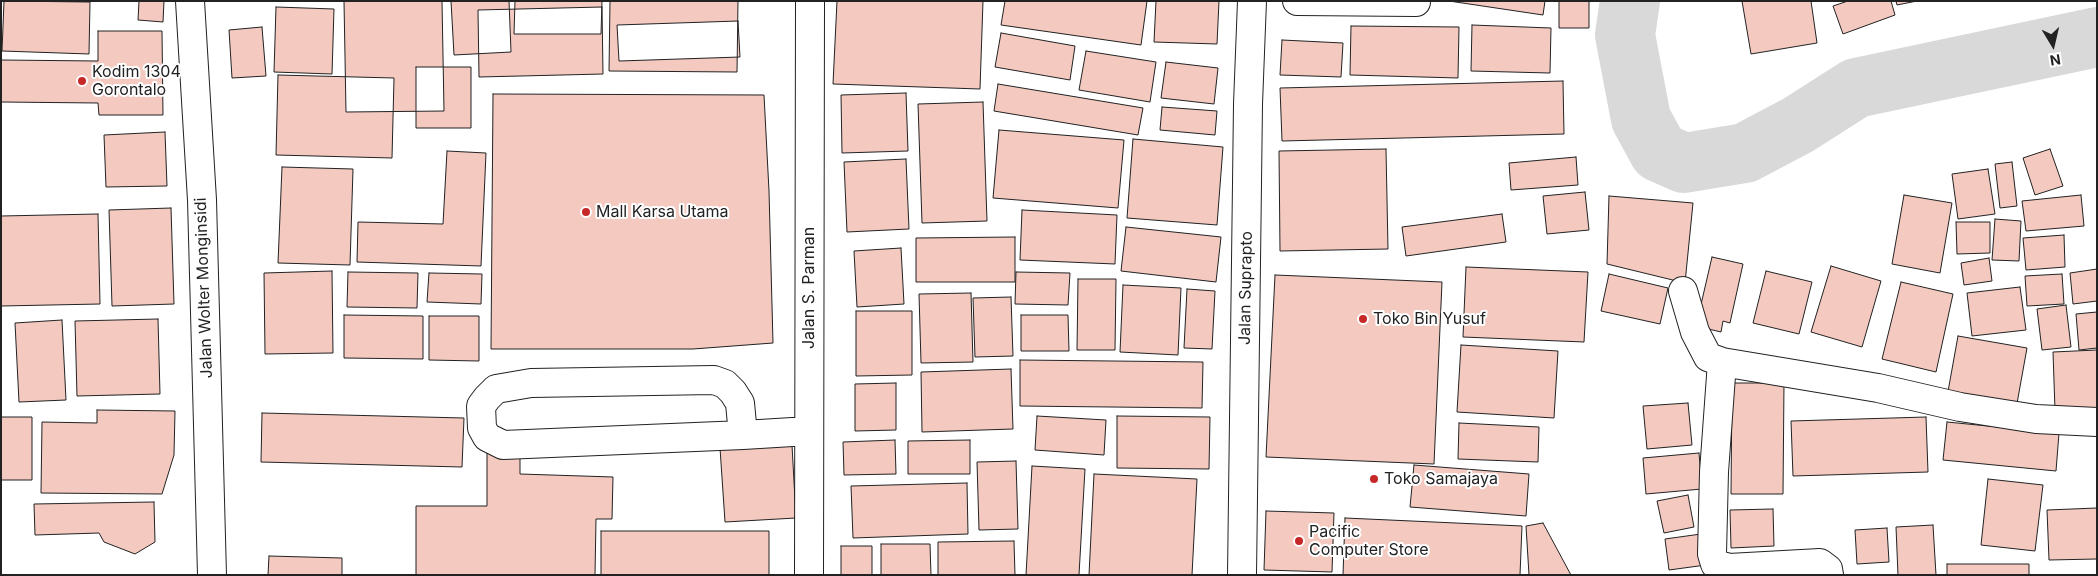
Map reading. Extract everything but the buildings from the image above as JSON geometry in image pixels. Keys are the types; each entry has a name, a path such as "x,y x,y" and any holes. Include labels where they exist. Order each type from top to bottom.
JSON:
{"street":[{"name":"Jalan Wolter Monginsidi","path":"190,1 202,200 212,575"},
{"name":"Jalan S. Parman","path":"808,575 810,1"},
{"name":"Jalan Suprapto","path":"1242,575 1248,104 1252,1"},
{"path":"1297,1 1416,2"},
{"path":"1683,291 1695,332 1708,357 1722,362 1869,387 1960,407 2036,419 2097,422"},
{"path":"1722,362 1714,472 1712,554 1715,564 1728,568 1820,563 1828,569 1830,575"},
{"path":"743,435 740,403 734,392 725,384 714,380 531,383 496,390 481,406 482,428 487,437 503,446 743,435 809,431"}],"waterway":[{"path":"1630,1 1625,35 1641,119 1659,152 1684,163 1745,153 1798,125 1856,88 2097,37"}],"place":[{"name":"Kodim 1304 Gorontalo","path":"82,81"},
{"name":"Mall Karsa Utama","path":"586,212"},
{"name":"Toko Bin Yusuf","path":"1363,319"},
{"name":"Toko Samajaya","path":"1374,479"},
{"name":"Pacific Computer Store","path":"1299,541"}]}
